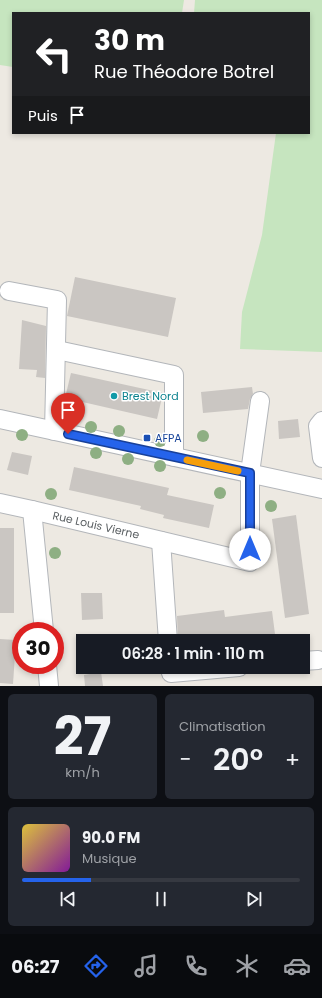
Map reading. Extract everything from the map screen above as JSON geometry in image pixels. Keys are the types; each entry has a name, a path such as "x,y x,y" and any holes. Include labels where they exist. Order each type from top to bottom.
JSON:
{"street":[{"path":"9,291 57,300 54,431"},
{"path":"56,350 174,375 174,457"},
{"path":"250,473 260,401"},
{"path":"0,419 322,489"},
{"path":"322,421 318,426 322,458"},
{"name":"Rue Louis Vierne","path":"0,503 250,562 250,473"},
{"path":"32,510 43,622"},
{"path":"161,541 168,634"},
{"path":"48,674 49,686"}],"green space":[{"path":"0,0 184,0 182,12 12,12 12,67 0,65"},
{"path":"195,0 322,0 322,352 240,349 242,312 262,235 276,134 310,134 310,12 194,12"}],"building":[{"path":"75,277 176,298 168,337 67,316"},
{"path":"22,320 46,326 45,378 36,377 37,370 19,369"},
{"name":"Brest Nord","path":"71,373 163,393 157,419 65,398"},
{"path":"252,387 253,394 250,399 248,409 203,413 201,392"},
{"path":"298,419 300,437 279,439 278,421"},
{"path":"12,452 32,456 28,475 7,470"},
{"path":"74,467 169,488 167,495 214,505 209,528 163,518 164,515 140,509 141,506 69,490"},
{"path":"296,515 309,614 285,618 272,519"},
{"path":"0,528 14,528 14,613 0,613"},
{"path":"81,593 102,593 103,619 82,620"},
{"path":"224,610 225,617 272,611 275,634 178,634 177,616"},
{"path":"0,639 12,640 13,684 0,683"},
{"path":"101,674 103,686 85,686 84,675"}],"slow traffic":[{"path":"187,460 238,471"}],"place":[{"name":"Brest Nord","path":"114,396"},
{"name":"AFPA","path":"147,438"}],"route":[{"path":"68,434 250,473 250,549"}]}
